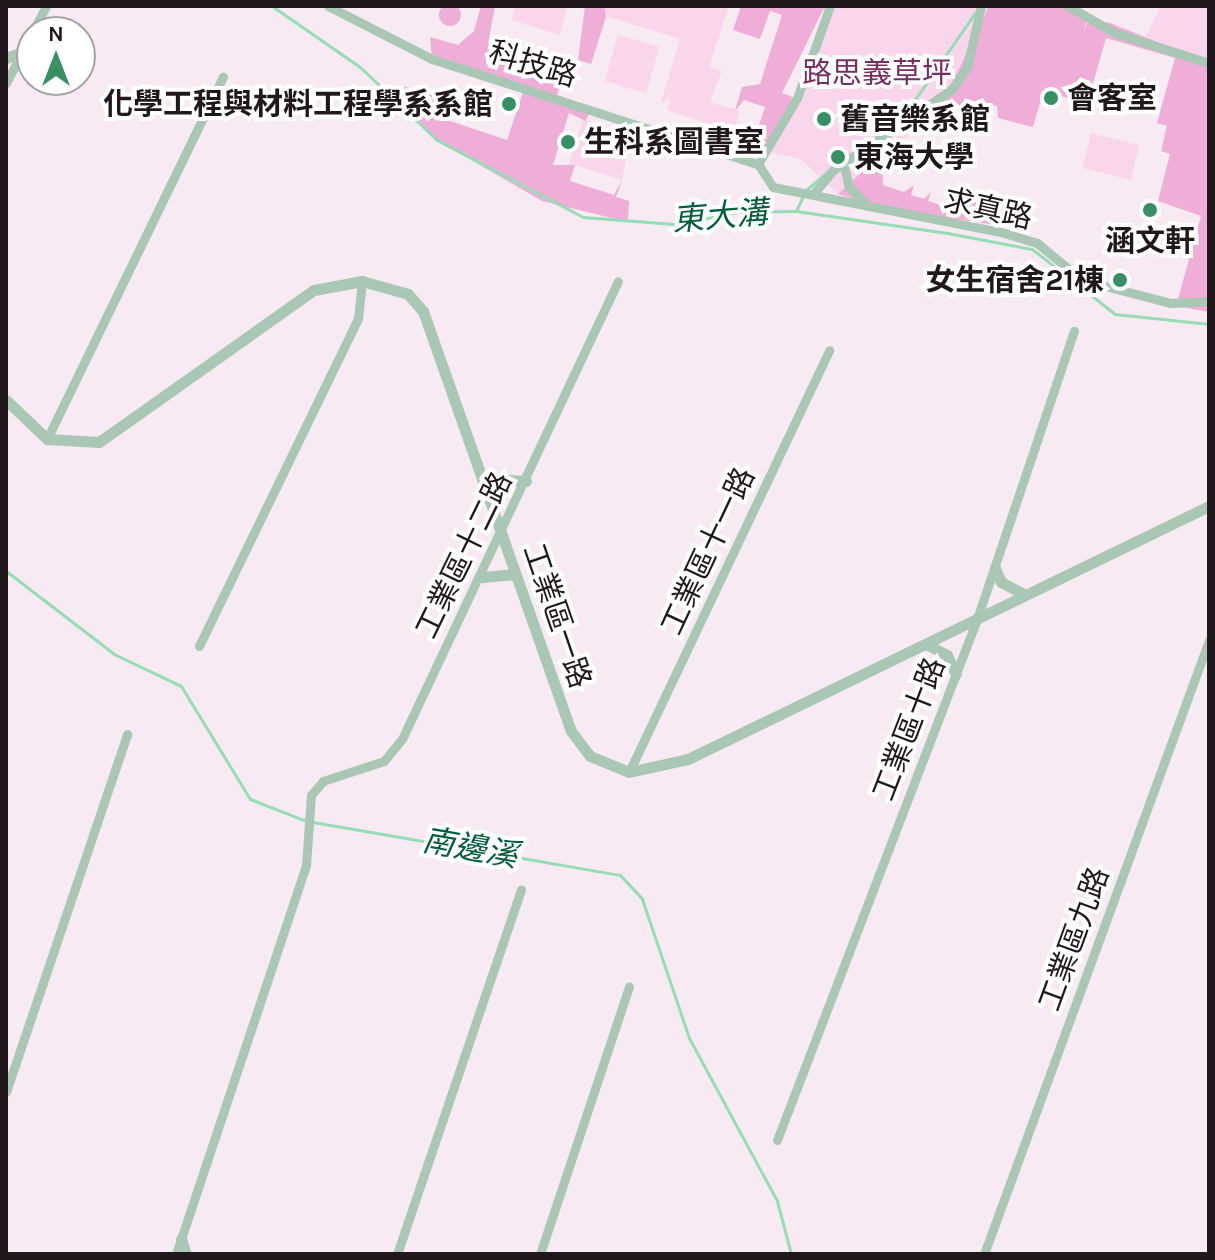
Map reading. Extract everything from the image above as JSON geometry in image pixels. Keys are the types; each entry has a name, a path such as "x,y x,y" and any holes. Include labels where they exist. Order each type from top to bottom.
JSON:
{"street":[{"name":"科技路","path":"328,6 432,59 758,164"},
{"path":"758,164 797,98 830,6"},
{"path":"814,193 844,166 874,149 960,80 981,6"},
{"path":"1068,6 1115,33 1209,63"},
{"path":"6,83 16,62"},
{"path":"6,400 47,439 223,77"},
{"name":"求真路","path":"758,164 766,184 1037,243 1082,280 1170,303 1209,301"},
{"path":"844,166 849,187 868,205"},
{"path":"199,646 358,319 362,281"},
{"name":"工業區一路","path":"47,439 111,438 314,290 362,281 395,286 423,311 576,741 598,761 629,772"},
{"name":"工業區十二路","path":"181,1239 308,849 310,803 323,781 375,765 394,751 503,533 618,281"},
{"name":"工業區十路","path":"777,1140 977,619 1074,331"},
{"name":"工業區十一路","path":"629,772 829,350"},
{"path":"484,478 526,481"},
{"path":"629,772 688,759 1209,506"},
{"path":"995,568 1001,582 1025,595"},
{"path":"482,577 515,574"},
{"name":"工業區九路","path":"984,1254 1209,640"},
{"path":"926,644 947,655 956,674"},
{"path":"6,1092 127,734"},
{"path":"397,1254 521,890"},
{"path":"540,1254 629,986"},
{"path":"176,1254 181,1239"},
{"path":"181,1239 186,1254"}],"shaded area":[{"path":"446,4 454,4 461,15 454,26 446,26 439,19 439,11"},
{"path":"6,6 1209,6 1209,1254 6,1254"},
{"path":"481,6 495,6 488,44 566,68 557,95 591,108 586,121 569,113 553,165 575,165 570,181 614,195 622,180 616,197 629,201 628,222 542,201 437,140 398,102 403,86 453,102 447,120 507,140 525,86 432,59 430,37 458,45 474,31"},
{"path":"585,6 604,6 606,17 591,64 578,60"},
{"path":"741,6 825,6 782,93 795,98 768,152 754,155 725,150 728,139 752,146 765,107 744,100 735,111 742,87 760,84 782,15 770,11 760,39 733,30"},
{"path":"989,6 1068,6 1088,14 1084,32 1089,18 1110,23 1209,63 1209,312 1176,306 1201,216 1158,201 1170,154 1161,151 1167,126 1157,123 1175,58 1106,38 1092,87 1078,83 1073,99 1043,92 1033,127 998,118 997,106 983,102 970,119 939,110"},
{"path":"882,154 883,185 904,192 914,185 911,195 924,199 931,192 928,201 947,207 954,188 1010,204 1026,215 1025,229 885,209 838,194"}],"green space":[{"path":"515,6 567,6 560,35 512,20"},
{"path":"604,6 729,6 709,67 722,71 710,102 740,111 733,132 667,110 670,98 661,103 680,39 602,15"},
{"name":"路思義草坪","path":"825,6 989,6 939,110 838,194 800,159 768,152 803,81"},
{"path":"1161,6 1209,6 1209,63 1145,38"},
{"path":"618,35 659,47 646,93 605,81"},
{"path":"583,119 630,137 622,180 575,165 567,170"},
{"path":"1091,133 1140,145 1131,180 1082,168"}],"waterway":[{"name":"東大溝","path":"272,6 360,67 437,140 583,217 674,224 738,212 796,211 947,233 1032,249 1115,314 1209,324"},
{"path":"902,118 975,13"},
{"path":"796,211 806,190 841,160"},
{"name":"南邊溪","path":"6,571 114,654 181,686 250,799 306,821"},
{"name":"南邊溪","path":"313,822 620,875 642,899 689,1038 777,1201 791,1254"}],"place":[{"name":"會客室","path":"1051,98"},
{"name":"化學工程與材料工程學系系館","path":"509,104"},
{"name":"舊音樂系館","path":"824,119"},
{"name":"生科系圖書室","path":"568,142"},
{"name":"東海大學","path":"838,157"},
{"name":"涵文軒","path":"1150,210"},
{"name":"女生宿舍21棟","path":"1120,280"}]}
